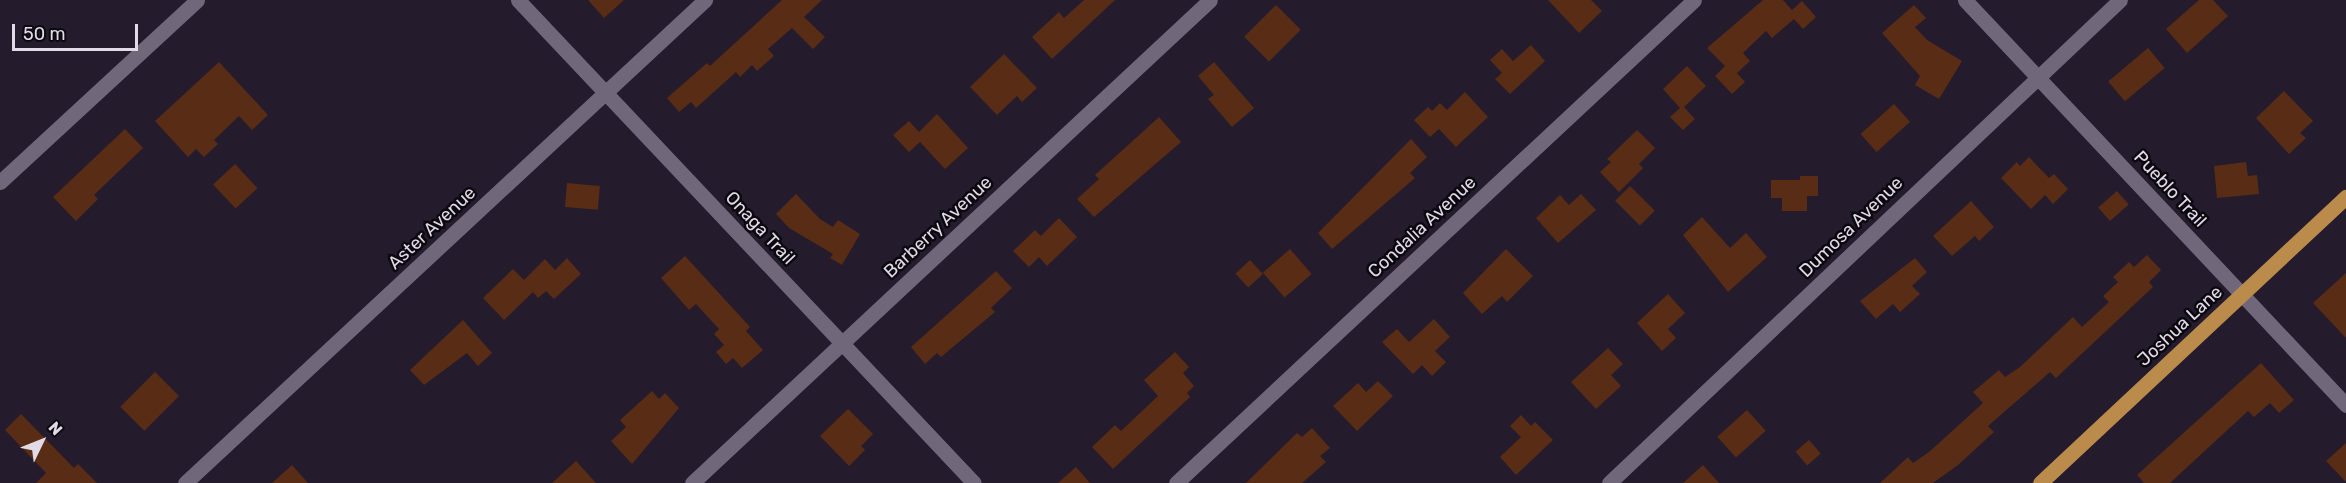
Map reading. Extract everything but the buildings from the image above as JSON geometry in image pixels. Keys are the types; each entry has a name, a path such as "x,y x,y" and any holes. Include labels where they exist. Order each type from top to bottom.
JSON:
{"main road":[{"name":"Joshua Lane","path":"2040,483 2346,197"}],"street":[{"path":"0,182 197,0"},
{"name":"Onaga Trail","path":"518,0 974,483"},
{"name":"Aster Avenue","path":"185,483 705,0"},
{"name":"Barberry Avenue","path":"692,483 1210,0"},
{"name":"Condalia Avenue","path":"1176,483 1694,0"},
{"name":"Pueblo Trail","path":"1965,0 2346,405"},
{"name":"Dumosa Avenue","path":"1609,483 2120,0"}]}
